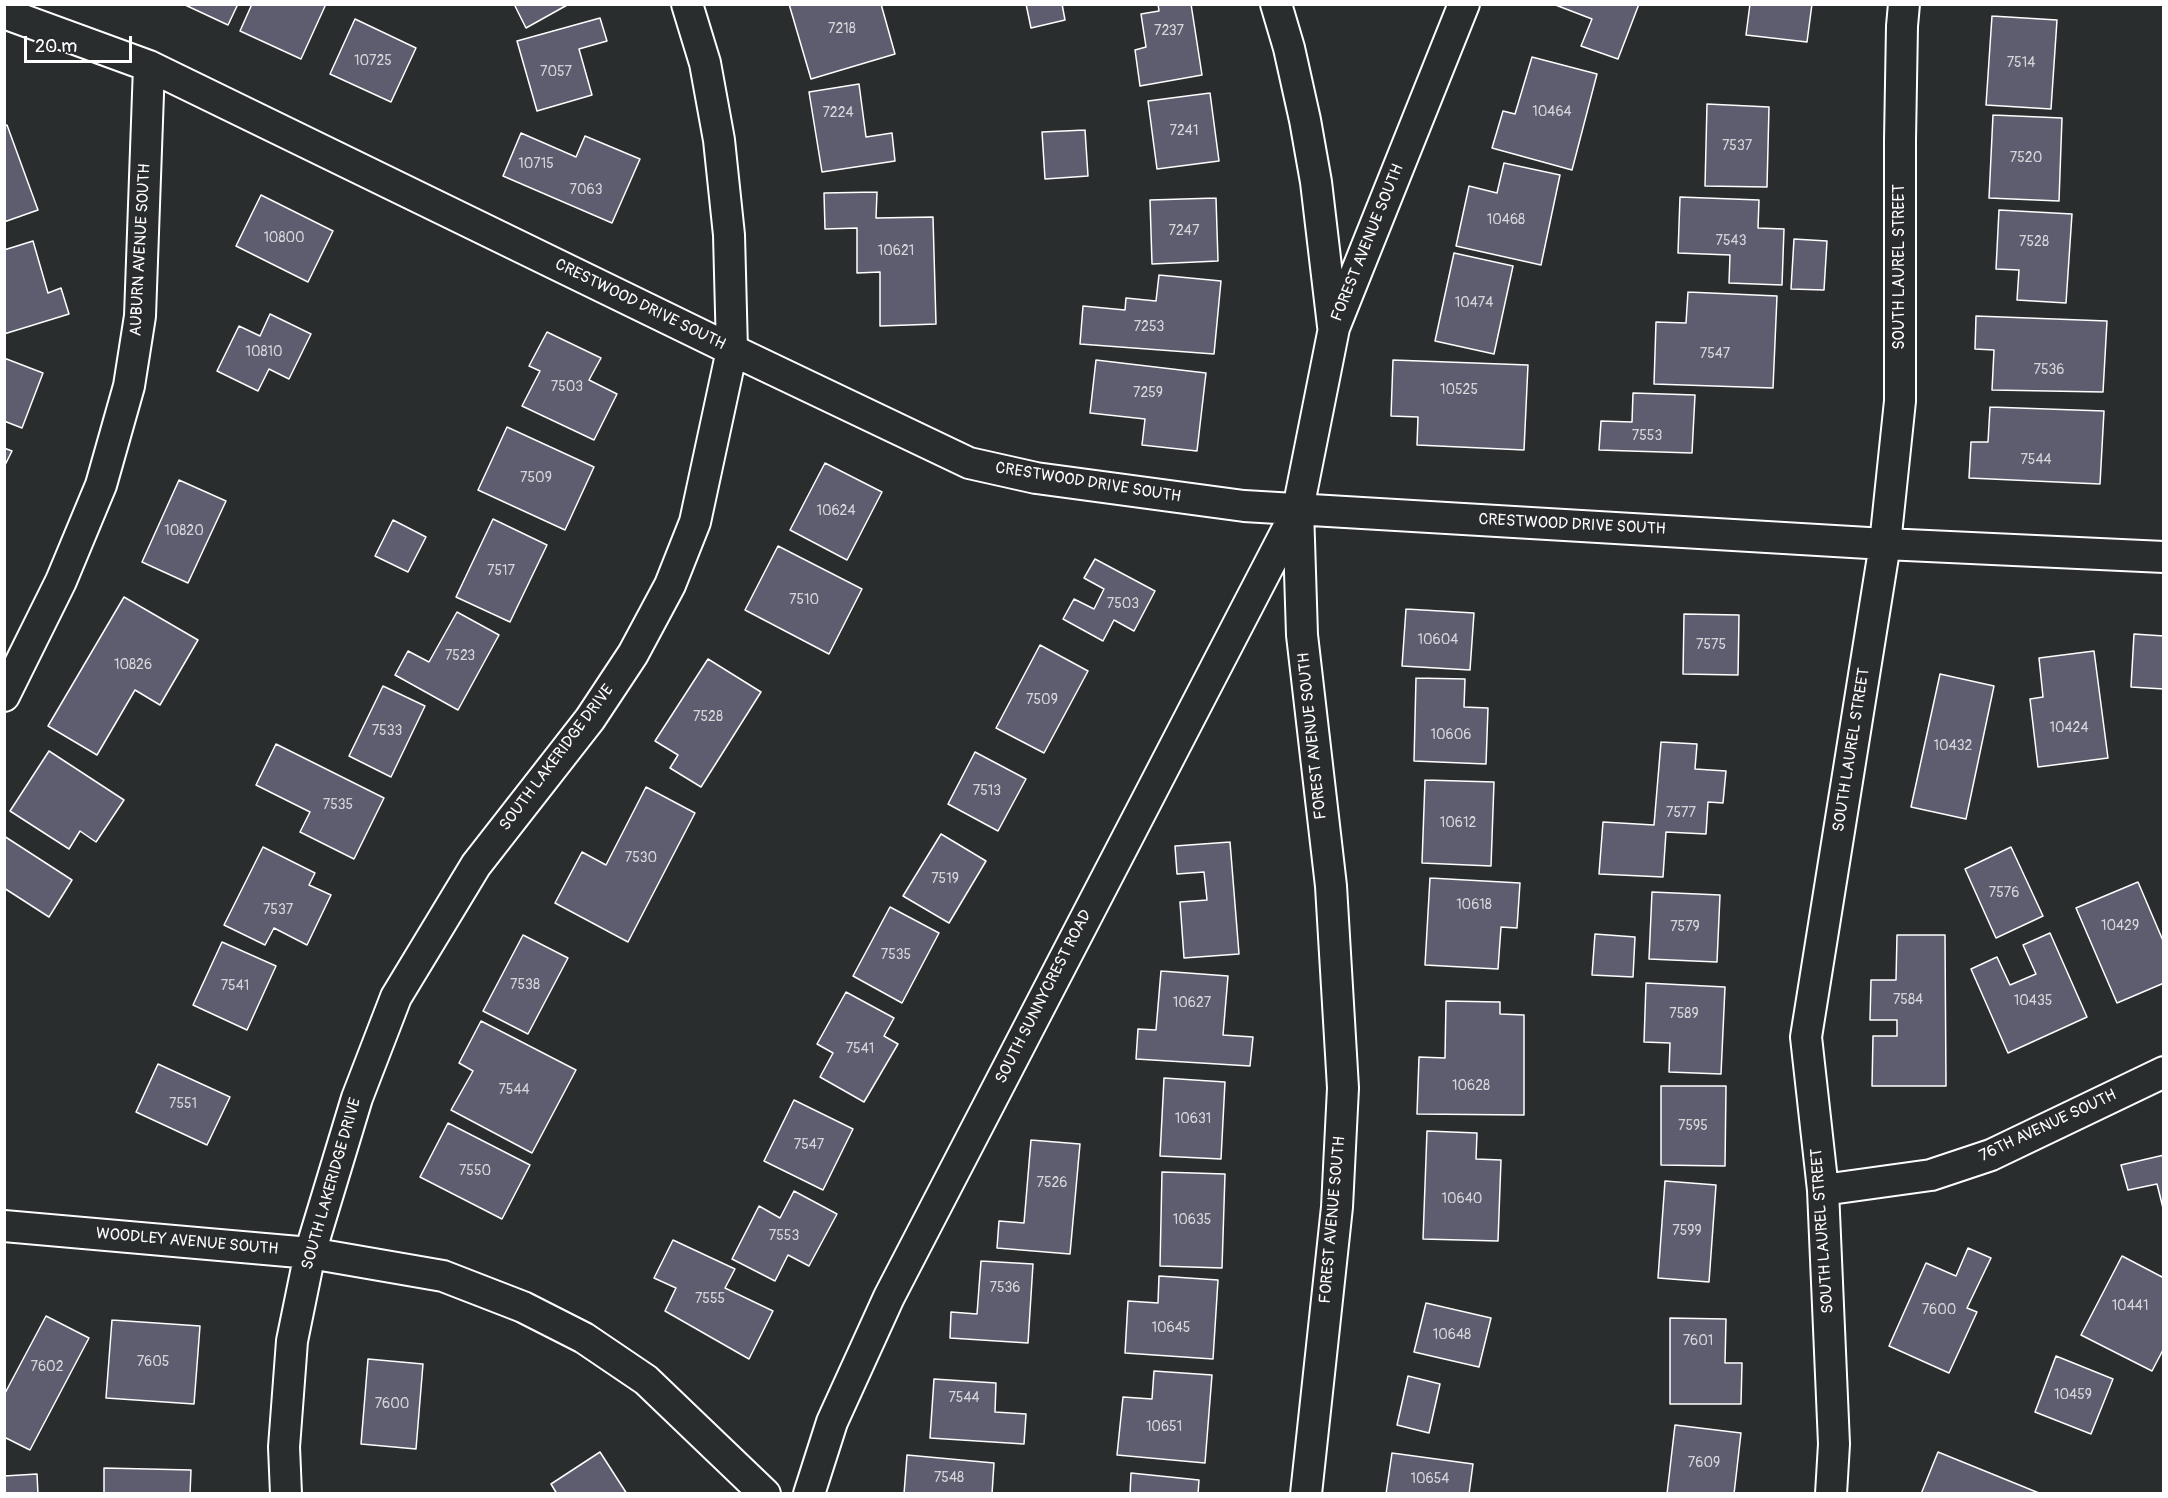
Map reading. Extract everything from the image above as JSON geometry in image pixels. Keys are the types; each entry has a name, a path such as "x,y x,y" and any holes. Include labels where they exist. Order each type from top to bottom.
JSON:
{"street":[{"name":"SOUTH LAKERIDGE DRIVE","path":"286,1494 284,1447 292,1341 310,1253 357,1098 396,997 476,865 590,719 633,654 670,585 695,522 732,350 729,234 719,140 705,63 687,4"},
{"path":"1276,4 1289,48 1305,120 1316,182 1334,328"},
{"name":"FOREST AVENUE SOUTH","path":"1306,1494 1337,1207 1343,1088 1330,886 1302,634 1298,509 1334,328 1464,4"},
{"name":"SOUTH LAUREL STREET","path":"1831,1494 1834,1444 1823,1190 1806,1037 1885,544 1900,401 1900,140 1904,4"},
{"name":"CRESTWOOD DRIVE SOUTH","path":"4,13 149,66 969,463 1036,478 1244,506 1885,544 2163,557"},
{"name":"AUBURN AVENUE SOUTH","path":"4,696 62,581 101,485 129,386 140,316 149,66"},
{"name":"SOUTH SUNNYCREST ROAD","path":"808,1494 832,1422 889,1297 1298,509"},
{"name":"76TH AVENUE SOUTH","path":"1823,1190 1931,1175 1991,1155 2163,1072"},
{"name":"WOODLEY AVENUE SOUTH","path":"4,1226 310,1253 443,1276 523,1307 584,1338 646,1380 765,1494"}],"building":[{"path":"183,4 238,4 228,25"},
{"path":"252,4 326,4 301,59 240,31"},
{"path":"514,4 569,4 526,28"},
{"path":"789,4 881,4 895,54 811,79"},
{"path":"1026,4 1062,4 1065,20 1031,28"},
{"path":"1158,4 1191,4 1202,75 1140,86 1135,50 1146,47 1141,14 1159,11"},
{"path":"1553,4 1639,4 1618,59 1581,46 1592,19"},
{"path":"1750,4 1812,4 1807,42 1746,35"},
{"path":"1992,16 2057,20 2051,109 1986,105"},
{"path":"600,18 607,41 579,49 592,95 537,111 517,41"},
{"path":"355,19 416,48 391,102 330,74"},
{"path":"1532,57 1597,74 1572,170 1492,148 1503,111 1515,114"},
{"path":"859,84 866,137 892,133 895,161 822,172 809,92"},
{"path":"1210,93 1219,161 1157,169 1148,101"},
{"path":"1707,104 1769,107 1767,187 1705,186"},
{"path":"1993,115 2062,118 2059,201 1989,198"},
{"path":"7,125 38,210 4,222 4,126"},
{"path":"1085,130 1088,176 1045,179 1042,132"},
{"path":"521,133 576,157 585,136 640,159 612,223 503,176"},
{"path":"1504,163 1560,175 1541,265 1456,246 1469,186 1497,193"},
{"path":"877,192 876,218 933,217 936,324 880,326 880,272 857,273 857,228 825,229 824,193"},
{"path":"261,195 333,231 308,282 236,246"},
{"path":"1680,197 1759,200 1758,228 1784,229 1782,285 1729,283 1730,255 1678,253"},
{"path":"1216,198 1218,261 1152,264 1150,200"},
{"path":"1999,210 2072,214 2066,303 2017,300 2019,270 1996,269"},
{"path":"1794,239 1827,241 1824,290 1791,289"},
{"path":"33,241 48,293 61,288 69,314 4,334 4,250"},
{"path":"1454,253 1513,266 1494,354 1435,341"},
{"path":"1159,275 1221,281 1214,354 1080,344 1083,306 1125,310 1126,298 1156,301"},
{"path":"1688,292 1777,296 1773,388 1654,384 1656,322 1686,323"},
{"path":"270,314 311,334 289,379 269,369 258,391 217,371 239,326 260,336"},
{"path":"1976,316 2107,321 2103,392 1992,390 1994,350 1975,349"},
{"path":"547,332 601,358 589,380 617,394 594,440 522,406 540,371 529,366"},
{"path":"4,358 43,373 22,428 4,421"},
{"path":"1096,360 1206,373 1197,451 1142,445 1145,419 1090,413"},
{"path":"1393,360 1528,365 1524,450 1417,445 1418,417 1391,416"},
{"path":"1633,393 1695,395 1692,453 1599,450 1601,421 1632,422"},
{"path":"1990,407 2104,411 2100,484 1969,478 1971,442 1988,442"},
{"path":"507,427 594,467 565,530 478,490"},
{"path":"4,448 12,451 4,467"},
{"path":"825,463 882,492 847,560 790,530"},
{"path":"179,480 226,501 188,583 142,562"},
{"path":"493,519 547,545 510,622 456,597"},
{"path":"393,520 426,537 408,572 375,556"},
{"path":"778,546 862,589 829,654 745,610"},
{"path":"1095,559 1155,591 1134,631 1114,620 1103,641 1063,619 1074,599 1094,609 1104,589 1084,578"},
{"path":"124,597 198,640 160,705 135,690 97,755 48,726"},
{"path":"1406,609 1474,613 1470,670 1402,666"},
{"path":"457,612 499,635 458,710 395,675 408,651 429,662"},
{"path":"1684,614 1739,615 1738,675 1683,674"},
{"path":"2134,634 2164,636 2164,689 2131,687"},
{"path":"1040,645 1088,671 1044,753 996,728"},
{"path":"2094,651 2108,758 2038,767 2030,699 2043,697 2039,658"},
{"path":"708,659 761,692 701,787 670,768 678,755 655,741"},
{"path":"1940,674 1994,686 1966,819 1911,807"},
{"path":"1416,678 1465,679 1464,707 1488,708 1486,764 1414,761"},
{"path":"383,686 425,706 391,777 349,756"},
{"path":"1661,742 1697,744 1695,769 1726,771 1723,803 1708,802 1706,834 1666,832 1663,877 1599,874 1603,822 1654,825"},
{"path":"276,744 384,798 354,859 300,832 310,812 256,785"},
{"path":"49,751 124,800 96,842 80,831 69,849 10,811"},
{"path":"975,752 1026,779 998,831 948,804"},
{"path":"1425,780 1494,782 1491,866 1422,863"},
{"path":"646,787 695,813 628,942 555,903 582,852 606,865"},
{"path":"941,834 986,861 949,923 903,896"},
{"path":"4,836 72,880 49,917 4,888"},
{"path":"1230,842 1239,954 1184,958 1180,902 1207,900 1204,872 1177,874 1175,846"},
{"path":"263,847 315,873 309,885 331,895 307,945 274,928 265,945 224,925"},
{"path":"2011,847 2043,916 1996,938 1965,869"},
{"path":"1430,878 1520,883 1517,928 1501,927 1498,969 1425,965"},
{"path":"2138,882 2164,943 2164,983 2117,1003 2076,908"},
{"path":"1652,892 1720,895 1717,962 1649,959"},
{"path":"890,907 939,933 902,1003 853,976"},
{"path":"2050,933 2087,1017 2008,1053 1971,969 1997,957 2010,985 2036,974 2023,945"},
{"path":"1595,934 1635,937 1633,977 1592,975"},
{"path":"523,935 568,958 528,1034 483,1011"},
{"path":"1897,935 1945,935 1946,1086 1872,1086 1873,1036 1897,1036 1897,1020 1870,1020 1871,980 1896,980"},
{"path":"222,942 276,966 247,1030 193,1005"},
{"path":"1161,971 1228,976 1223,1035 1253,1037 1250,1066 1136,1059 1138,1029 1156,1030"},
{"path":"1646,983 1725,987 1721,1074 1669,1072 1670,1043 1644,1042"},
{"path":"846,992 894,1018 884,1036 898,1044 864,1102 820,1077 833,1053 817,1044"},
{"path":"1446,1001 1500,1002 1500,1014 1524,1015 1524,1115 1417,1114 1419,1057 1445,1058"},
{"path":"481,1021 576,1070 532,1153 451,1110 473,1071 459,1063"},
{"path":"158,1064 230,1097 207,1145 136,1112"},
{"path":"1164,1078 1225,1082 1221,1159 1160,1156"},
{"path":"1661,1086 1726,1086 1725,1166 1661,1165"},
{"path":"794,1100 853,1129 823,1190 764,1161"},
{"path":"448,1123 530,1165 502,1219 420,1177"},
{"path":"1427,1131 1477,1133 1476,1159 1501,1160 1498,1241 1423,1239"},
{"path":"1031,1140 1080,1144 1070,1254 997,1248 999,1221 1024,1223"},
{"path":"2164,1155 2164,1212 2157,1184 2128,1190 2121,1165"},
{"path":"1162,1172 1225,1174 1222,1268 1160,1266"},
{"path":"1665,1181 1716,1185 1709,1282 1658,1278"},
{"path":"794,1191 837,1214 809,1266 788,1255 775,1281 732,1259 759,1206 780,1218"},
{"path":"673,1240 735,1269 725,1288 773,1311 749,1359 665,1311 676,1288 654,1278"},
{"path":"1968,1248 1991,1258 1967,1308 1977,1312 1949,1373 1889,1346 1926,1263 1956,1276"},
{"path":"2122,1256 2164,1278 2164,1348 2152,1371 2081,1335"},
{"path":"981,1261 1033,1264 1028,1343 950,1338 951,1312 977,1314"},
{"path":"1159,1276 1218,1280 1213,1359 1125,1353 1128,1301 1158,1303"},
{"path":"1426,1303 1491,1318 1479,1367 1414,1352"},
{"path":"46,1316 89,1338 30,1450 4,1437 4,1395"},
{"path":"1670,1318 1726,1319 1725,1363 1742,1363 1741,1404 1670,1404"},
{"path":"112,1320 200,1326 194,1404 106,1398"},
{"path":"2056,1356 2113,1379 2091,1434 2035,1412"},
{"path":"368,1359 423,1364 416,1449 361,1444"},
{"path":"1154,1371 1212,1375 1205,1463 1117,1455 1123,1397 1152,1399"},
{"path":"1408,1376 1440,1384 1429,1433 1397,1425"},
{"path":"934,1379 996,1383 995,1412 1026,1414 1024,1444 930,1438"},
{"path":"1675,1425 1741,1433 1734,1494 1667,1494"},
{"path":"600,1452 627,1494 557,1494 551,1484"},
{"path":"1938,1452 2039,1493 2039,1494 1921,1494"},
{"path":"1392,1453 1473,1464 1469,1494 1386,1494"},
{"path":"907,1455 994,1463 992,1494 904,1494"},
{"path":"104,1468 191,1470 190,1494 104,1494"},
{"path":"1131,1473 1199,1480 1198,1494 1130,1494"},
{"path":"37,1474 38,1494 4,1494 4,1476"}]}
